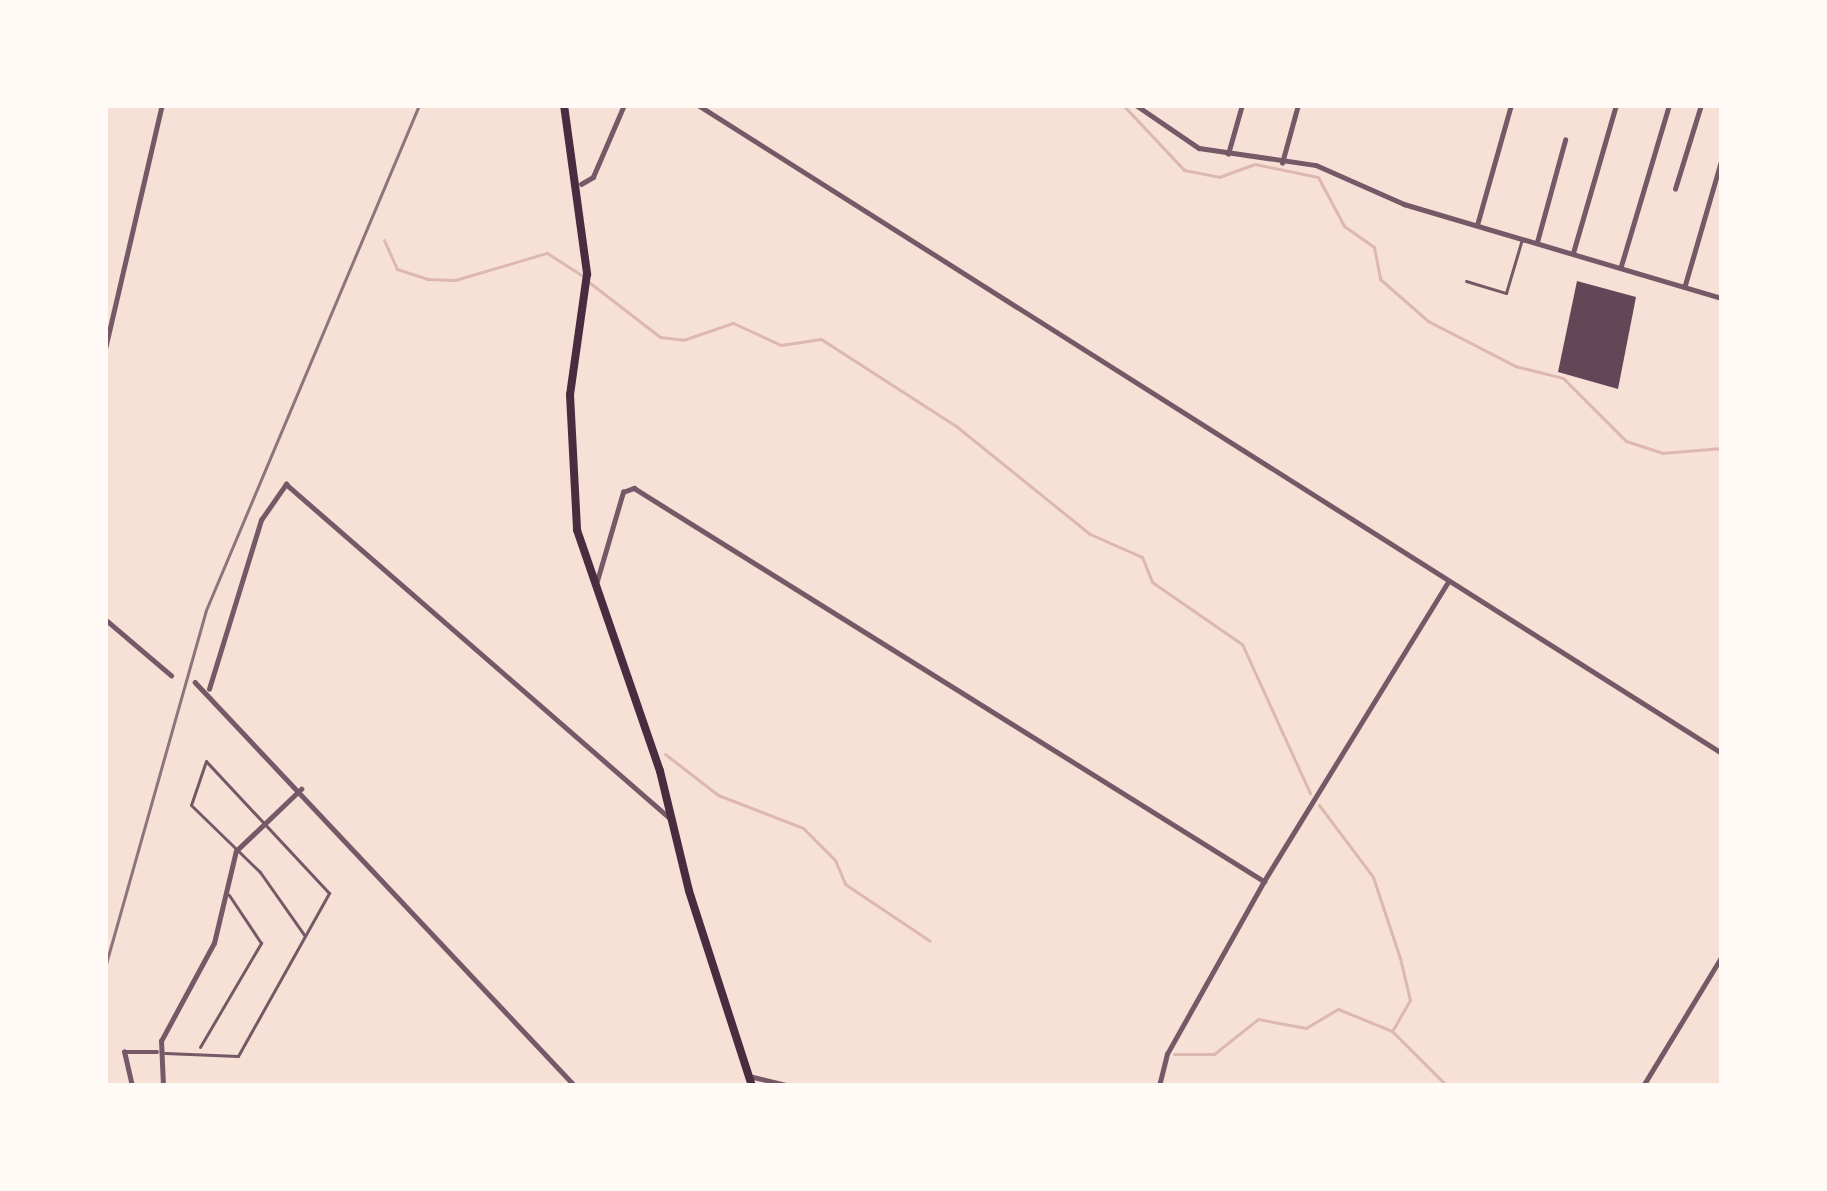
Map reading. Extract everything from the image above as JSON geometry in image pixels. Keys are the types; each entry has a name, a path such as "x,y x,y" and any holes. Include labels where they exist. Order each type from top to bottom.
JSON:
{"main road":[{"path":"564,105 581,184 586,279 570,395 571,478 595,586 751,1081"}],"street":[{"path":"105,349 162,105"},
{"path":"581,184 593,177 624,105"},
{"path":"698,105 1722,753"},
{"path":"1136,105 1187,143 1282,164 1316,165 1390,200 1722,298"},
{"path":"1228,154 1242,105"},
{"path":"1282,164 1298,105"},
{"path":"1477,225 1511,105"},
{"path":"1573,253 1616,105"},
{"path":"1621,267 1669,105"},
{"path":"1675,189 1701,105"},
{"path":"1537,242 1565,140"},
{"path":"1684,286 1722,158"},
{"path":"208,689 261,520 286,484 672,820"},
{"path":"595,586 623,492 634,488 1264,881"},
{"path":"1159,1086 1167,1054 1264,881 1449,580"},
{"path":"105,620 171,675"},
{"path":"195,682 208,689 575,1086"},
{"path":"164,1086 158,1052 229,896 236,850 301,789"},
{"path":"1643,1086 1722,956"},
{"path":"131,1086 124,1052 158,1052"},
{"path":"751,1081 791,1086"}],"lane":[{"path":"1466,281 1506,293 1522,237"},
{"path":"158,1052 198,1050 238,1056 305,936 329,893 206,761 191,805 236,850 305,936"},
{"path":"198,1050 261,943 229,896"}],"building":[{"path":"1577,281 1636,297 1618,389 1558,372"}],"waterway":[{"path":"1123,105 1184,170 1219,177 1255,164 1318,177 1344,226 1374,247 1380,279 1428,321 1515,366 1563,378 1626,441 1662,453 1722,448"},
{"path":"384,240 397,269 427,279 455,280 547,253 583,276"},
{"path":"590,283 660,337 683,340 733,323 781,345 821,339 956,426 1090,534 1142,557 1152,582 1242,644 1310,793"},
{"path":"665,754 718,795 803,828 835,860 845,884 930,941"},
{"path":"1319,805 1373,877 1400,958 1410,1000 1393,1030"},
{"path":"1174,1054 1214,1054 1258,1019 1306,1028 1338,1009 1392,1031 1447,1086"}],"railway":[{"path":"105,967 206,610 419,105"}]}
